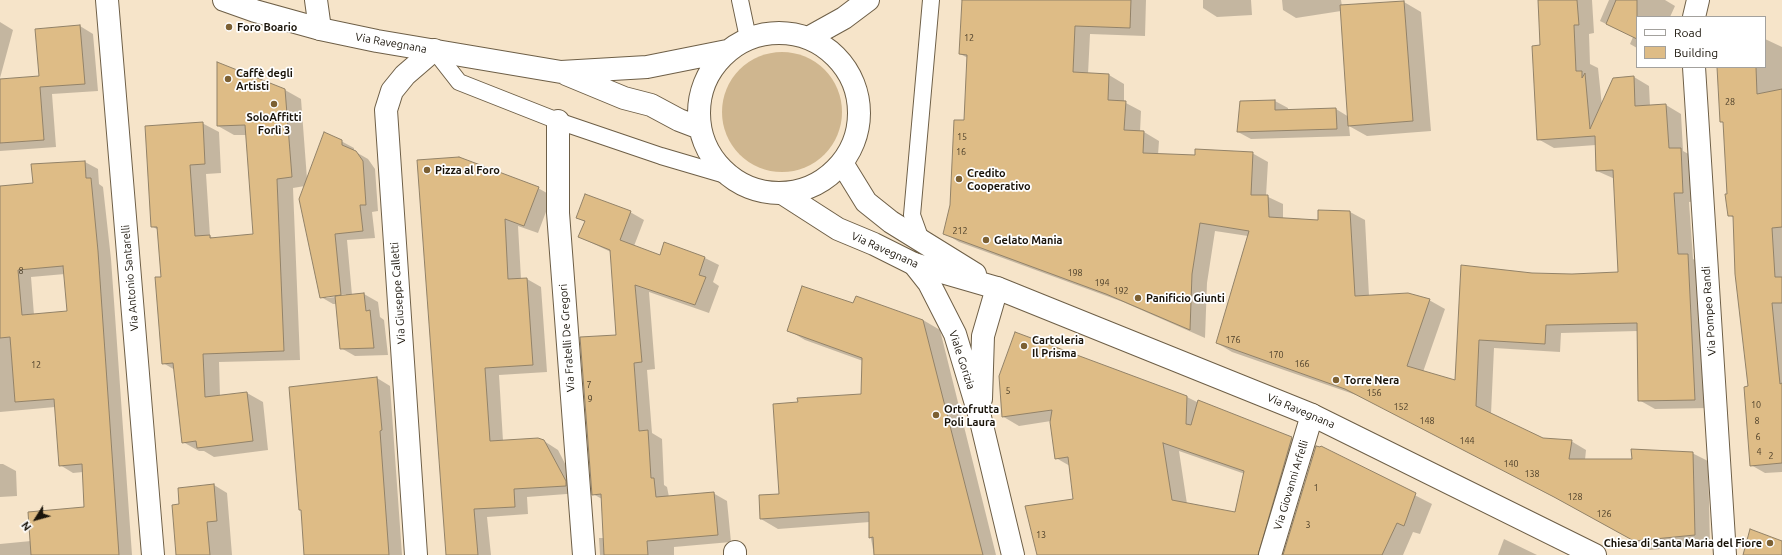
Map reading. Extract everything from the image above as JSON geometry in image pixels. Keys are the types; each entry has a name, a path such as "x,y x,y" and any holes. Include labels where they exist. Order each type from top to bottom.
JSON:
{"street":[{"name":"Via Antonio Santarelli","path":"107,0 153,555"},
{"name":"Via Ravegnana","path":"224,0 255,11 320,29 377,41 561,72 624,98 651,105 679,120 700,128"},
{"path":"316,0 320,29"},
{"path":"808,38 844,18 868,0"},
{"path":"1694,16 1698,0"},
{"path":"778,32 793,33 808,38 822,45 835,55 847,69 855,88 860,107 858,127 853,146 842,163 826,179 805,189 782,193 763,191 746,185 729,176 716,162 706,146 700,128 699,106 703,86 713,67 727,51 748,38 778,32"},
{"name":"Via Giuseppe Calletti","path":"416,555 386,110 392,91 405,75 434,50"},
{"name":"Via Ravegnana","path":"561,72 647,67 727,51"},
{"name":"Via Pompeo Randi","path":"1694,68 1725,555"},
{"name":"Via Fratelli De Gregori","path":"558,122 558,213 584,555"},
{"name":"Via Ravegnana","path":"842,163 866,202 891,222 997,288"},
{"name":"Via Ravegnana","path":"782,193 838,229 874,244 914,264 997,288 1312,415 1595,555"},
{"name":"Viale Gorizia","path":"914,264 929,283 955,334 980,416 1013,555"},
{"name":"Viale Gorizia","path":"980,416 983,336 997,288"},
{"name":"Via Giovanni Arfelli","path":"1270,555 1312,415"}],"lane":[{"path":"740,0 748,38"},
{"path":"921,240 912,214 931,0"},
{"path":"434,50 459,82 558,122 661,156 729,176"}],"shaded area":[{"path":"782,52 805,56 825,69 838,89 842,112 838,135 825,155 805,168 782,172 759,168 739,155 726,135 722,112 726,89 739,69 759,56"}],"building":[{"path":"962,0 1131,0 1130,28 1075,26 1073,72 1109,74 1108,100 1126,101 1124,130 1144,131 1143,153 1195,155 1195,149 1253,152 1251,195 1268,195 1269,217 1318,220 1318,210 1350,211 1355,296 1408,293 1430,299 1407,366 1455,380 1461,265 1532,273 1572,274 1618,272 1613,170 1596,171 1595,136 1537,140 1532,46 1540,45 1538,0 1577,0 1579,25 1574,25 1576,71 1582,71 1582,78 1585,73 1590,129 1613,78 1634,76 1635,106 1666,104 1669,148 1681,148 1683,193 1674,193 1678,254 1688,254 1695,400 1638,401 1637,323 1546,325 1545,344 1479,340 1476,406 1543,438 1572,440 1569,459 1632,459 1631,449 1693,452 1695,535 1634,541 1554,497 1345,389 1216,343 1249,231 1200,223 1192,274 1190,330 1106,294 943,234 950,205 954,120 964,120 967,55 959,54"},
{"path":"1616,0 1637,0 1636,39 1606,24"},
{"path":"1404,1 1413,121 1348,126 1340,5"},
{"path":"80,25 85,84 40,87 44,140 0,143 0,79 39,76 35,29"},
{"path":"217,62 285,89 292,177 277,179 284,351 203,354 205,397 247,392 253,441 197,448 196,441 182,443 173,363 162,364 155,277 161,277 157,227 151,227 145,126 203,122 205,164 190,165 195,236 210,235 210,238 253,234 245,125 217,126"},
{"path":"1717,68 1756,68 1757,94 1782,89 1782,227 1772,228 1775,277 1782,277 1782,303 1772,303 1780,384 1782,383 1782,463 1750,466 1744,387 1748,386 1735,274 1733,216 1728,216 1725,194 1727,194 1723,122 1720,122"},
{"path":"1275,100 1275,110 1336,108 1337,129 1237,132 1240,101"},
{"path":"324,132 342,140 342,145 356,151 363,161 366,205 360,205 363,231 335,234 341,295 320,298 299,199"},
{"path":"459,157 539,187 524,226 505,219 508,279 527,278 533,365 485,368 490,441 538,438 544,440 566,481 566,486 514,489 515,507 474,509 478,555 446,555 417,160"},
{"path":"85,161 86,178 91,178 98,251 119,555 31,555 28,512 84,507 82,464 59,466 54,399 15,402 10,337 0,338 0,186 33,183 31,164","holes":["63,266 67,311 22,315 18,270"]},
{"path":"585,194 631,211 620,240 660,255 664,242 705,257 699,275 706,277 695,305 635,285 642,362 634,363 639,431 648,430 651,478 654,478 656,497 714,492 718,535 647,541 648,555 604,555 601,494 592,495 580,337 616,335 610,250 578,237 585,221 576,218"},
{"path":"802,286 853,303 856,296 923,320 983,555 874,555 873,537 869,538 869,512 760,519 759,495 779,494 773,404 798,402 797,398 861,394 862,358 787,331"},
{"path":"364,293 366,311 370,310 374,348 340,349 335,296"},
{"path":"1015,332 1187,396 1186,424 1191,425 1198,400 1292,437 1258,555 1037,555 1025,506 1073,499 1068,457 1055,459 1050,422 1052,410 1002,417 999,376","holes":["1163,443 1244,471 1235,512 1172,500"]},
{"path":"377,377 382,430 380,431 389,555 304,555 289,387"},
{"path":"1316,446 1321,446 1416,493 1404,526 1397,523 1382,555 1283,555"},
{"path":"214,484 217,521 207,522 210,555 176,555 172,505 179,504 178,488"},
{"path":"1750,529 1782,541 1782,555 1743,555"}],"place":[{"name":"Foro Boario","path":"229,27"},
{"name":"Caffè degli Artisti","path":"228,79"},
{"name":"SoloAffitti Forlì 3","path":"274,104"},
{"name":"Pizza al Foro","path":"427,170"},
{"name":"Credito Cooperativo","path":"959,179"},
{"name":"Gelato Mania","path":"986,240"},
{"name":"Panificio Giunti","path":"1138,298"},
{"name":"Cartoleria Il Prisma","path":"1024,346"},
{"name":"Torre Nera","path":"1336,380"},
{"name":"Ortofrutta Poli Laura","path":"936,415"},
{"name":"Chiesa di Santa Maria del Fiore","path":"1770,543"}]}
